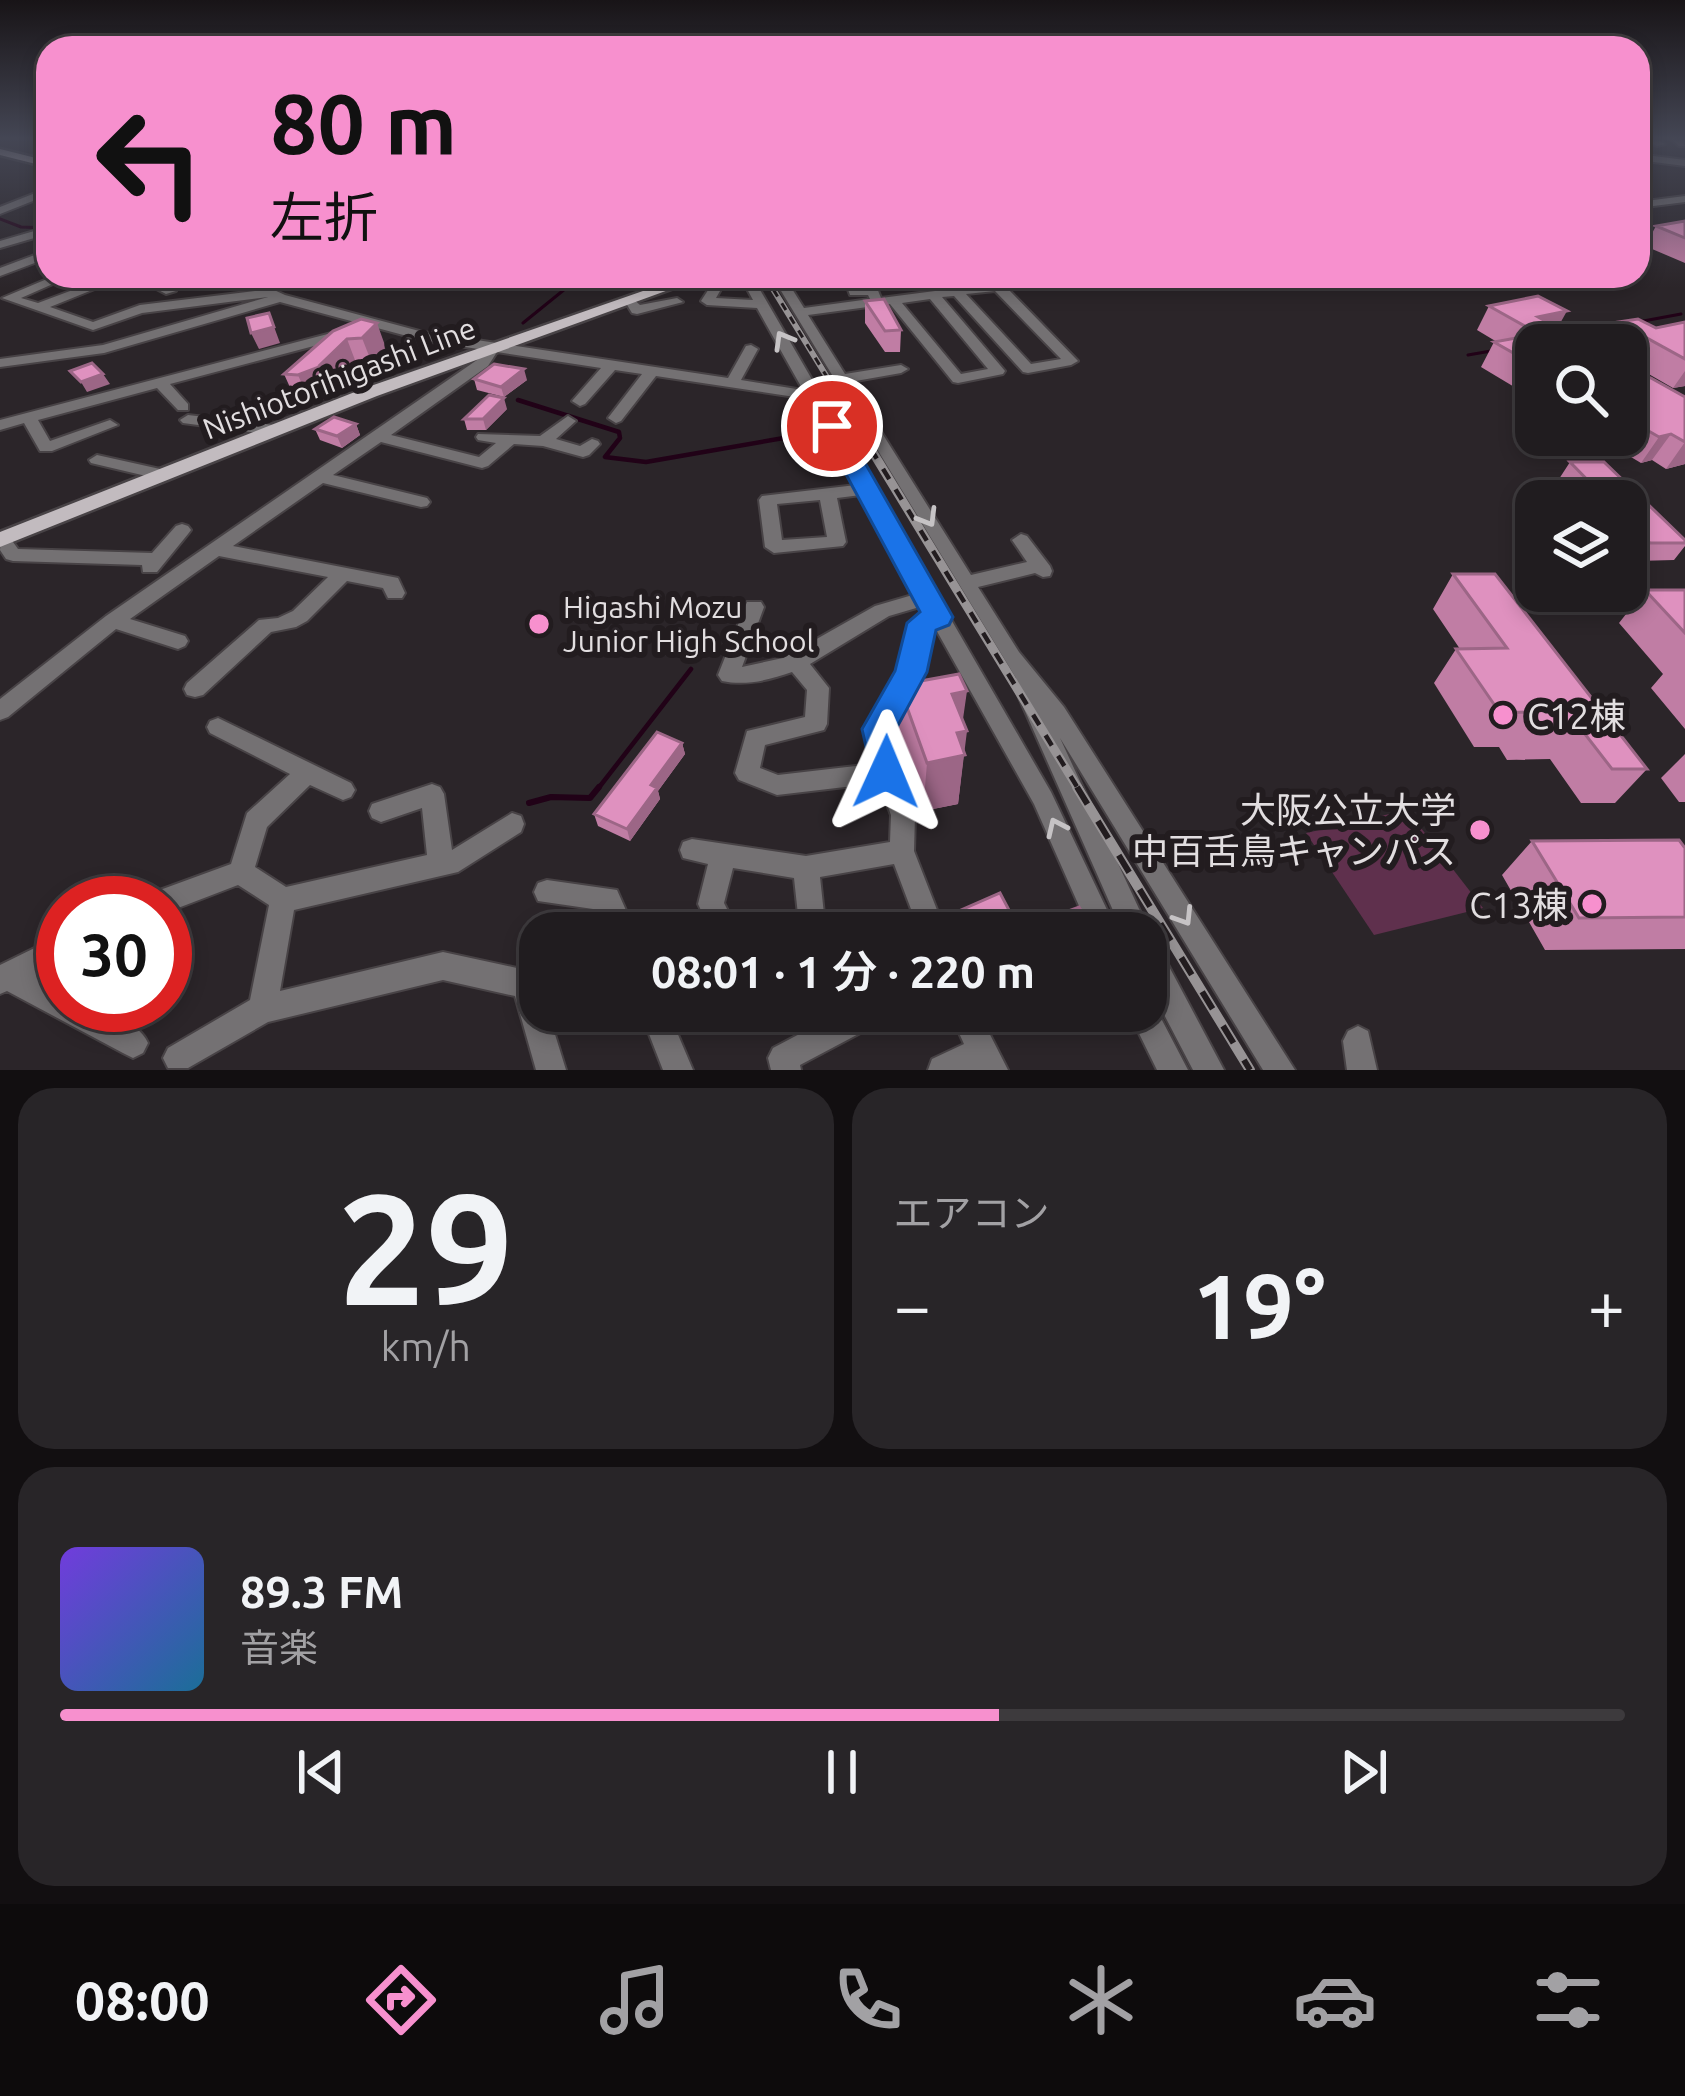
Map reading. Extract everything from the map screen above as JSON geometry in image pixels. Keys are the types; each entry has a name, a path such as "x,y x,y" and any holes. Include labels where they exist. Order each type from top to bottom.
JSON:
{"main road":[{"name":"Nishiotorihigashi Line","path":"1,540 491,349 677,288"}],"street":[{"path":"0,211 36,196"},
{"path":"1650,197 1669,201"},
{"path":"1650,203 1685,199"},
{"path":"0,245 36,234"},
{"path":"0,272 36,258"},
{"path":"4,300 36,287"},
{"path":"37,308 90,288"},
{"path":"164,288 170,291"},
{"path":"258,288 372,324 491,349 814,396"},
{"path":"708,288 707,301 762,304"},
{"path":"753,288 1042,799 1095,912"},
{"path":"785,288 1012,658 1127,912"},
{"path":"853,288 854,292 873,291 884,300 958,379 998,371 932,294"},
{"path":"800,312 981,288"},
{"path":"956,291 1028,369 1071,362 1000,288"},
{"path":"4,300 93,326 140,309 274,296"},
{"path":"1,365 104,349 274,296"},
{"path":"630,300 638,310 677,302"},
{"path":"0,425 372,324"},
{"path":"0,711 113,621 482,363 491,349"},
{"path":"732,384 751,350"},
{"path":"580,401 611,365"},
{"path":"842,380 901,369"},
{"path":"616,418 652,371"},
{"path":"159,382 186,413 274,430"},
{"path":"29,418 46,448 114,423 103,398"},
{"path":"544,441 568,422"},
{"path":"377,436 482,463 508,440"},
{"path":"484,437 544,441 583,452 592,444"},
{"path":"54,445 67,463"},
{"path":"97,460 163,475"},
{"path":"319,477 421,502"},
{"path":"827,494 867,489"},
{"path":"1,540 13,555 153,564 182,530"},
{"path":"967,583 1042,571 1021,540"},
{"path":"215,549 391,583 395,593"},
{"path":"195,689 266,625 284,627 296,620 344,573"},
{"path":"754,607 729,675 761,677 796,662 886,608 933,608"},
{"path":"925,912 902,851 903,814 886,772 879,729 911,672 922,623 933,608"},
{"path":"113,621 178,641"},
{"path":"1012,658 1057,712 1280,1070"},
{"path":"796,662 818,688 816,724 755,738 747,772 777,785 886,772"},
{"path":"218,727 343,790"},
{"path":"241,872 256,821 308,772"},
{"path":"381,811 432,794 441,865"},
{"path":"241,872 283,900 458,860 512,824"},
{"path":"692,850 806,868 902,851"},
{"path":"715,912 711,904 723,855"},
{"path":"806,868 811,912"},
{"path":"192,890 241,872"},
{"path":"547,892 608,899 613,912"},
{"path":"263,1009 283,900"},
{"path":"4,978 36,961"},
{"path":"178,1058 263,1009 442,966 519,982"},
{"path":"4,978 133,1043"},
{"path":"1167,991 1209,1070"},
{"path":"542,1032 551,1070"},
{"path":"663,1032 678,1070"},
{"path":"786,1070 783,1058 833,1032"},
{"path":"943,1070 988,1060 974,1032"},
{"path":"1153,1032 1173,1070"}],"shaded area":[{"path":"1407,810 1483,908 1374,935 1306,833"}],"building":[{"path":"1685,221 1685,238 1656,226"},
{"path":"1538,296 1567,311 1538,317 1550,324 1521,324 1489,306"},
{"path":"884,299 901,330 885,331 865,301"},
{"path":"269,313 274,327 251,333 247,318"},
{"path":"361,319 377,323 362,338 347,339 321,364 327,364 298,375 284,374 333,331"},
{"path":"1638,319 1656,328 1685,322 1685,359 1647,338 1647,324 1618,322"},
{"path":"1515,338 1515,354 1494,342"},
{"path":"92,363 103,374 81,382 70,371"},
{"path":"494,364 524,369 501,387 474,379"},
{"path":"1647,377 1685,397 1685,442 1671,434 1659,437 1647,430"},
{"path":"489,395 504,398 483,419 464,419"},
{"path":"334,417 356,424 337,436 315,429"},
{"path":"1570,462 1604,462 1623,480 1588,480"},
{"path":"1647,503 1685,540 1647,540"},
{"path":"1453,574 1495,574 1515,600 1515,612 1525,612 1647,769 1612,769 1578,725 1534,725 1525,712 1500,713 1456,649 1507,648"},
{"path":"1647,590 1685,590 1685,633 1647,592"},
{"path":"959,674 967,691 952,694 967,731 957,733 965,755 927,763 899,685"},
{"path":"657,732 682,743 627,829 594,814"},
{"path":"1679,840 1685,848 1685,917 1579,918 1532,841"},
{"path":"1000,893 1010,912 957,912"}],"waterway":[{"path":"0,219 36,228"},
{"path":"523,323 566,288"},
{"path":"1638,322 1681,314"},
{"path":"1468,355 1491,351"},
{"path":"518,400 619,432 620,438 605,457 646,462 818,432"},
{"path":"597,790 691,669"},
{"path":"529,803 551,797 590,798 599,787"}],"railway":[{"path":"772,288 835,390"},
{"path":"833,387 1079,790"},
{"path":"1077,787 1250,1070"}],"place":[{"name":"Higashi Mozu Junior High School","path":"539,624"},
{"name":"C12棟","path":"1503,715"},
{"name":"大阪公立大学 中百舌鳥キャンパス","path":"1480,830"},
{"name":"C13棟","path":"1592,904"}],"route":[{"path":"832,426 938,617 922,623 911,672 879,729 886,772"}]}
